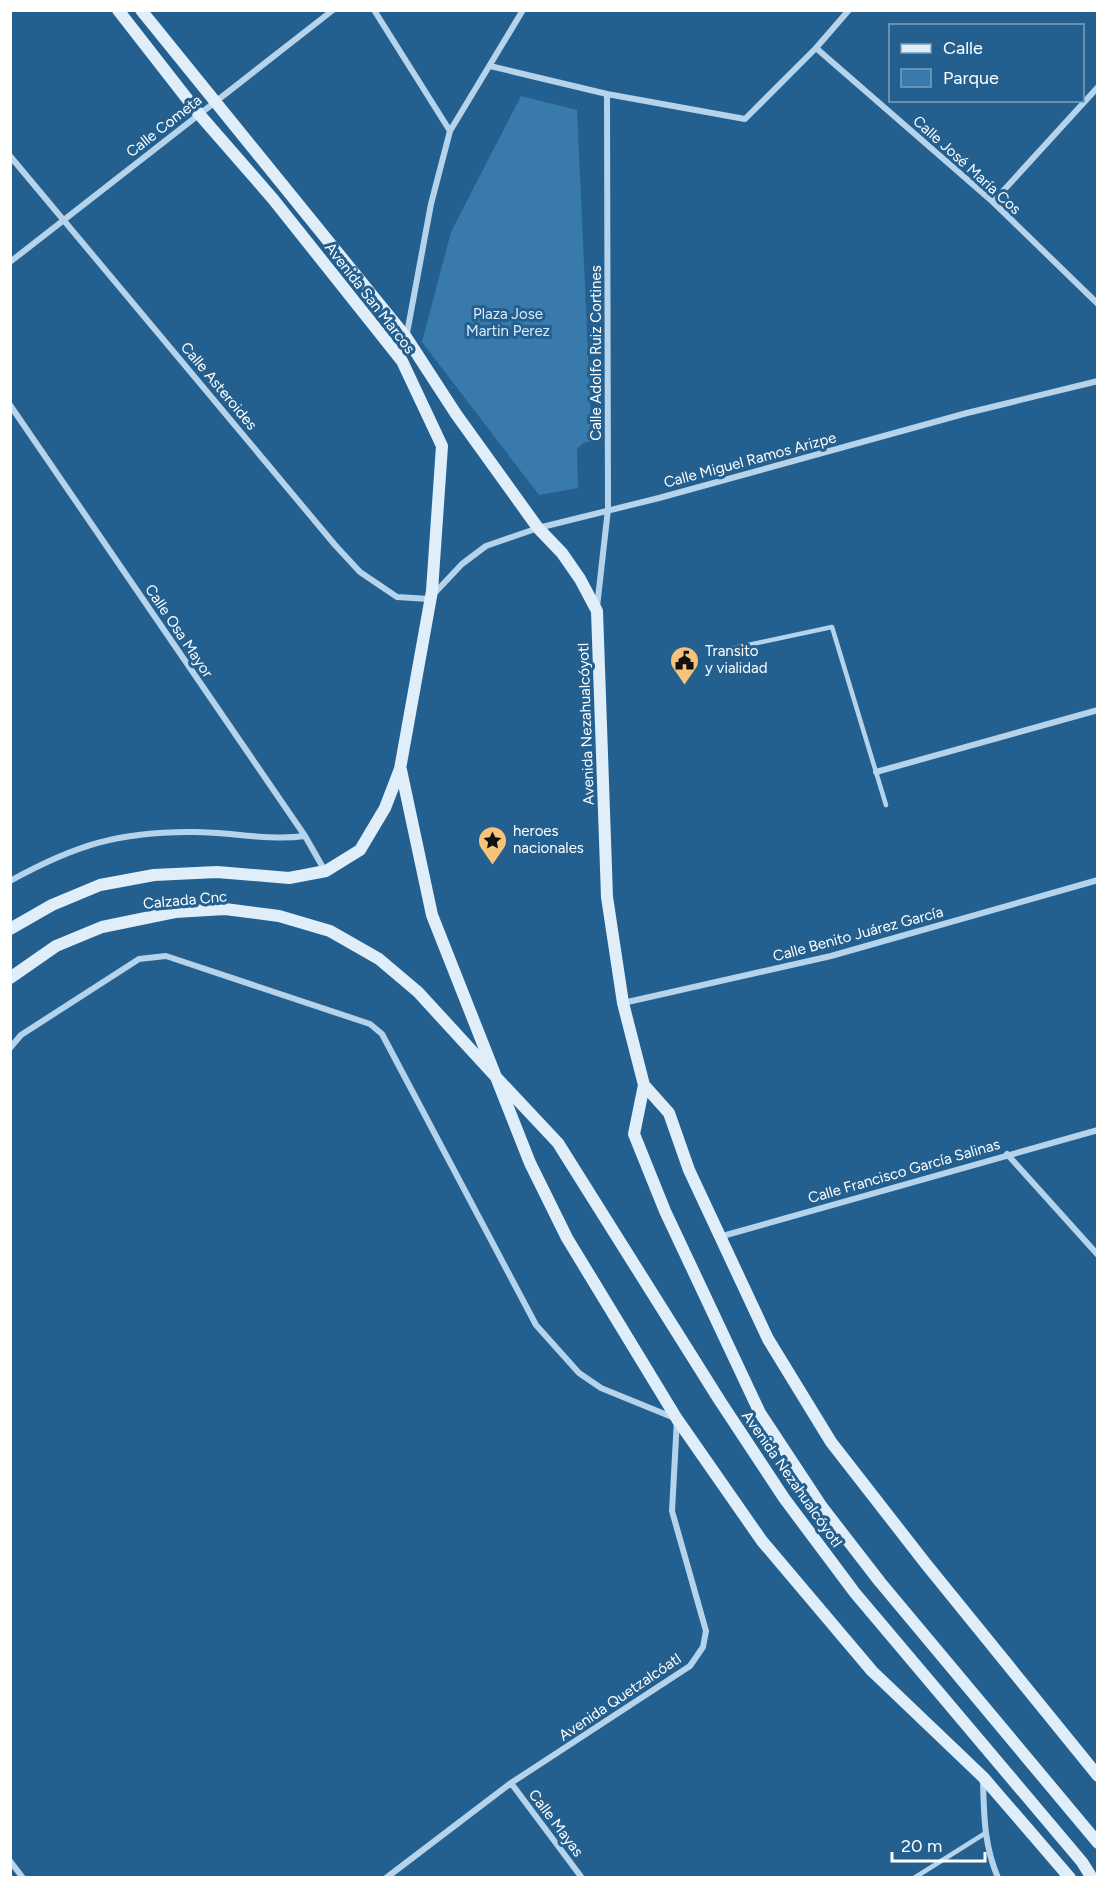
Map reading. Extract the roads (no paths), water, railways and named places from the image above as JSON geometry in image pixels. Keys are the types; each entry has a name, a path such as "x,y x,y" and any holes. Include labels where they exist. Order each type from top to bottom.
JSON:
{"main road":[{"name":"Avenida San Marcos","path":"118,10 199,114 273,199 402,361 442,446 429,599 400,769"},
{"name":"Avenida San Marcos","path":"141,10 406,338 456,414 538,528 562,553 580,579 597,611"},
{"name":"Avenida Nezahualcóyotl","path":"597,611 607,897 623,1003 644,1085 634,1134 665,1211 760,1413 822,1507 880,1582 1098,1843"},
{"name":"Avenida Nezahualcóyotl","path":"400,769 432,915 530,1163 567,1238 677,1419 762,1541 872,1671 983,1777 1070,1878"},
{"name":"Calzada Cnc","path":"10,929 52,905 99,885 154,875 218,872 289,878 326,872 360,850 385,808 400,769"},
{"name":"Calzada Cnc","path":"10,978 56,946 130,920 175,912 225,909 279,916 330,932 379,959 418,992 496,1077"},
{"name":"Avenida Nezahualcóyotl","path":"496,1077 558,1143 784,1498 855,1593 1082,1862 1092,1878"},
{"name":"Avenida Nezahualcóyotl","path":"644,1085 669,1113 689,1170 718,1238 768,1339 831,1442 926,1564 1098,1776"}],"street":[{"name":"Calle Cometa","path":"10,262 333,10"},
{"path":"375,10 450,131"},
{"path":"402,361 431,204 450,131 523,10"},
{"path":"490,66 607,94 745,119 816,48 849,10"},
{"name":"Calle José María Cos","path":"816,48 993,202 1098,304"},
{"path":"993,202 1098,87"},
{"name":"Calle Adolfo Ruiz Cortines","path":"597,611 608,509 607,94"},
{"name":"Calle Asteroides","path":"10,156 360,572 397,597 429,599"},
{"name":"Calle Miguel Ramos Arizpe","path":"429,599 462,564 486,546 538,528 659,498 967,412 1098,381"},
{"name":"Calle Osa Mayor","path":"10,405 305,836 326,872"},
{"path":"876,772 1098,710"},
{"path":"10,881 62,854 105,839 194,832 287,838 305,836"},
{"name":"Calle Benito Juárez García","path":"623,1003 831,956 1098,880"},
{"path":"10,1048 21,1035 139,959 166,956 370,1024 381,1034 536,1325 579,1373 601,1388 677,1419"},
{"name":"Calle Francisco García Salinas","path":"718,1238 1098,1130"},
{"path":"1008,1154 1098,1255"},
{"name":"Avenida Quetzalcóatl","path":"386,1878 511,1783 690,1666 702,1647 706,1631 672,1511 677,1419"},
{"path":"983,1777 984,1834 988,1856 998,1878"},
{"name":"Calle Mayas","path":"511,1783 582,1878"},
{"path":"10,1861 23,1878"}],"lane":[{"path":"734,648 832,627 886,805"},
{"path":"914,1878 984,1834"}],"place":[{"name":"Transito y vialidad","path":"684,686"},
{"name":"heroes nacionales","path":"492,866"}],"park label":[{"name":"Plaza Jose Martin Perez","path":"508,322"}]}
